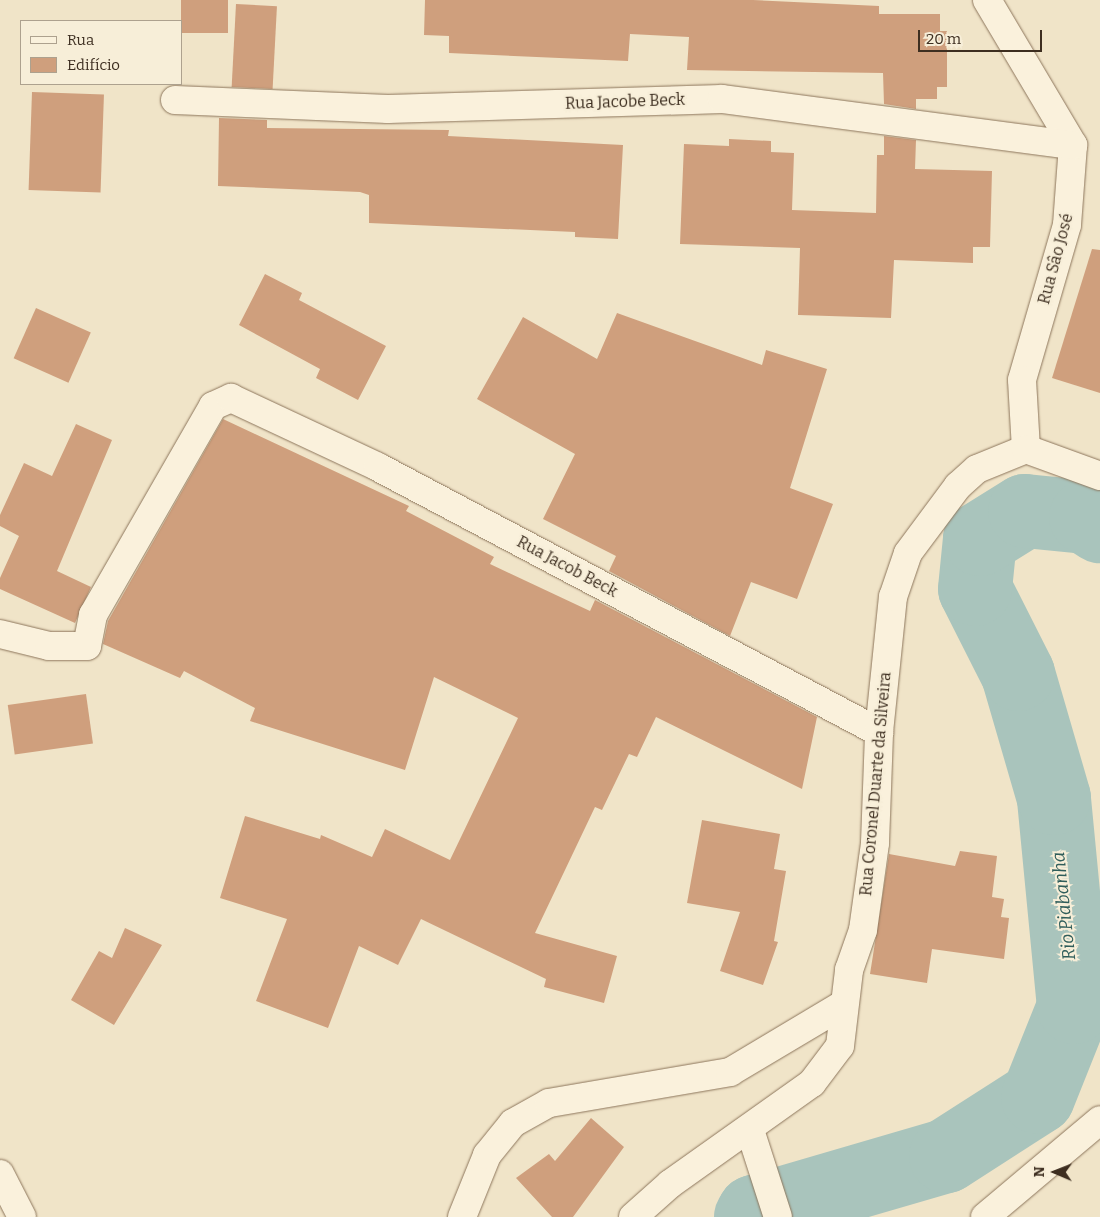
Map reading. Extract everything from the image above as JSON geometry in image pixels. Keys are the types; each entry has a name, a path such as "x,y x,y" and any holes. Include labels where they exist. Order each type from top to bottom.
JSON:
{"street":[{"path":"987,0 1073,146"},
{"name":"Rua Jacobe Beck","path":"175,100 388,109 722,99 1073,146"},
{"name":"Rua Sâo José","path":"1026,449 1022,380 1067,225 1073,146"},
{"name":"Rua Jacob Beck","path":"0,634 49,646 87,646 93,615 213,406 231,398 254,406 878,732"},
{"path":"1026,449 1100,476"},
{"name":"Rua Coronel Duarte da Silveira","path":"633,1217 670,1184 750,1130 812,1083 840,1046 844,1004 863,930 874,843 878,732 892,597 908,553 958,486 978,469 1026,449"},
{"path":"462,1217 488,1155 513,1123 549,1103 730,1072 844,1004"},
{"path":"985,1217 1100,1120"},
{"path":"750,1130 764,1166 778,1217"},
{"path":"0,1174 22,1217"}],"building":[{"path":"181,0 228,0 228,33 182,33"},
{"path":"425,0 753,0 879,6 879,14 940,14 940,31 947,31 947,87 937,87 937,99 916,99 916,109 884,104 883,73 687,70 689,37 630,34 628,61 449,53 449,36 424,35"},
{"path":"236,4 277,6 273,89 232,87"},
{"path":"32,92 104,95 101,192 29,190"},
{"path":"219,118 267,120 267,128 449,130 448,136 623,145 618,239 575,237 575,232 369,223 369,195 360,192 218,186"},
{"path":"884,136 916,140 915,169 992,171 990,247 973,247 973,263 894,260 891,318 798,315 800,248 680,244 684,144 729,146 729,139 771,141 771,152 794,153 792,210 876,213 877,155 884,155"},
{"path":"1092,249 1100,250 1100,393 1052,378"},
{"path":"265,274 302,293 299,300 386,346 358,400 316,378 320,369 239,325"},
{"path":"36,308 91,332 68,383 14,358"},
{"path":"617,313 762,365 766,350 827,369 790,488 833,504 797,599 751,582 730,636 609,571 616,556 543,519 575,454 477,399 523,317 597,359"},
{"path":"223,419 409,506 406,511 494,557 490,564 590,611 595,600 817,717 802,789 656,717 637,757 629,754 602,810 595,807 535,933 617,956 604,1003 544,987 546,979 421,919 398,965 359,946 328,1028 256,1001 287,919 220,898 245,816 320,839 321,835 372,857 385,829 450,860 518,718 434,677 405,770 250,721 255,708 184,671 180,678 103,644 108,621"},
{"path":"76,424 112,440 57,571 91,587 75,623 0,589 0,578 19,536 0,526 0,515 24,463 52,476"},
{"path":"86,694 93,744 15,755 8,705"},
{"path":"702,820 780,834 774,869 786,871 774,941 778,942 763,985 720,971 740,912 687,903"},
{"path":"960,851 997,856 992,897 1004,899 1001,917 1009,918 1004,959 932,949 927,983 870,974 889,854 955,866"},
{"path":"125,928 162,945 114,1025 71,1000 99,951 112,958"},
{"path":"591,1118 624,1147 573,1217 552,1217 516,1178 549,1154 555,1161"}],"waterway":[{"name":"Rio Piabanha","path":"751,1217 754,1212 946,1156 1038,1097 1074,1007 1054,798 1018,674 975,589 980,539 1025,511 1086,517 1100,526"}]}
